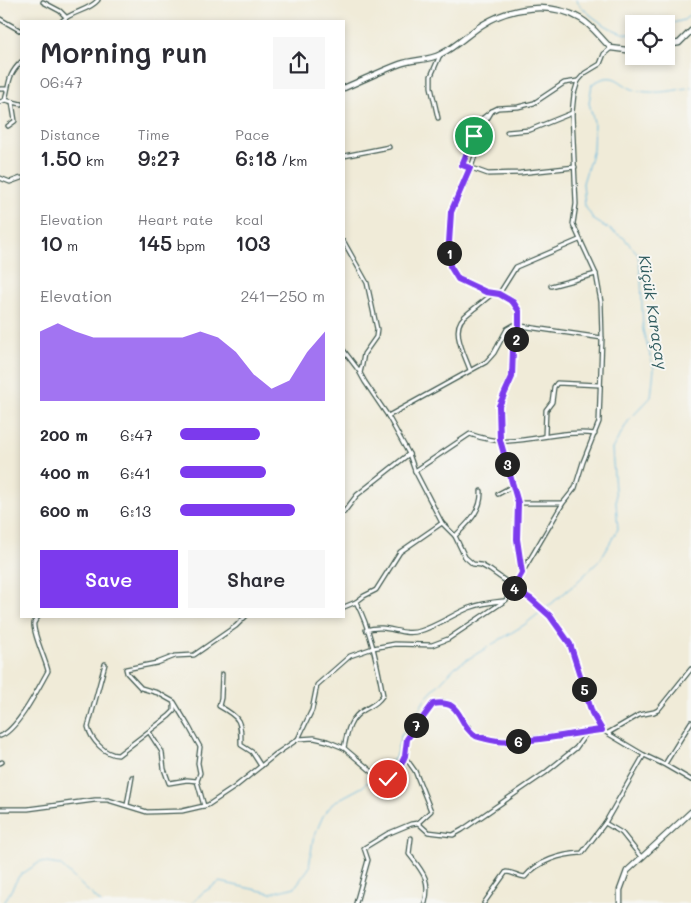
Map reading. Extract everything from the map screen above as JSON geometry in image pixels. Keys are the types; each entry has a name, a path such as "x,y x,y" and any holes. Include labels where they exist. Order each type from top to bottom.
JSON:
{"street":[{"path":"63,20 94,5 98,0"},
{"path":"43,2 60,11 66,17"},
{"path":"345,88 402,63 440,55 482,25 516,10 536,8 557,10 571,14 582,20 611,48 625,50"},
{"path":"0,19 20,30"},
{"path":"675,44 679,44 691,31"},
{"path":"0,809 47,807 95,800 108,800 147,812 182,810 208,805 298,739 312,710 317,685 350,656 372,648 395,644 432,644 448,639 506,600 563,503 575,488 599,422 602,338 601,302 596,274 573,224 576,204 572,114 574,94 578,81 585,73 600,64 604,54 611,48"},
{"path":"438,118 431,87 431,76 440,55"},
{"path":"5,100 11,74 20,63"},
{"path":"575,167 507,174 488,174 462,165 479,121 492,111 498,108 518,107 534,103 564,83 578,81"},
{"path":"0,89 6,89"},
{"path":"0,102 5,100 20,104"},
{"path":"8,126 15,121 12,102"},
{"path":"492,111 486,121 470,168 451,212 450,266 458,279 499,294 513,302 519,311 519,326 513,349 512,377 499,406 500,440 518,503 517,539 522,573"},
{"path":"506,132 530,130 572,114"},
{"path":"345,156 389,147"},
{"path":"0,178 10,182 20,178"},
{"path":"499,294 516,267 579,240"},
{"path":"345,244 367,283 377,329 376,337 364,354 360,373"},
{"path":"551,286 596,274"},
{"path":"470,370 458,338 459,323 492,293"},
{"path":"388,416 486,362 494,353 507,329 514,325 602,338"},
{"path":"345,352 388,416 442,522 454,536 465,557 473,564 481,565 490,570 531,599 550,616 570,644 589,705 602,730"},
{"path":"545,436 546,410 552,402 554,387 557,383 599,385"},
{"path":"415,471 470,434 480,438 507,442 545,436 595,434"},
{"path":"345,511 357,495 409,454"},
{"path":"498,494 513,486"},
{"path":"454,536 476,512 481,491"},
{"path":"518,503 563,503"},
{"path":"345,607 376,590 400,552 442,522"},
{"path":"366,630 383,627 410,633 419,632 471,608 506,600"},
{"path":"344,748 347,731 353,718 362,711 377,704 383,695 372,648 356,602"},
{"path":"0,736 10,732 48,671 46,658 34,632 34,624 37,618"},
{"path":"204,806 197,781 200,773 198,762 200,748 190,727 174,702 158,693 141,688 127,673 126,669 157,663 175,656 194,655 236,626 244,618"},
{"path":"105,664 88,723 89,733 95,742 112,754 118,755 149,732 174,711 174,702"},
{"path":"608,733 639,714 658,710 691,669"},
{"path":"222,674 219,706 238,718 241,725 241,745 252,752 261,766"},
{"path":"298,739 314,738 344,748 383,781 394,775 405,756 407,739 415,726 433,704 444,702 452,705 475,736 492,740 513,741 602,730 691,780"},
{"path":"665,765 691,722"},
{"path":"418,823 428,832 452,835 462,830 569,754 576,748 588,731"},
{"path":"149,732 162,752 164,768 169,783 187,780 197,781"},
{"path":"484,903 506,872 512,872 518,876 525,877 530,870 545,862 571,854 582,853 605,823 644,755"},
{"path":"356,903 368,860 364,848 410,824 418,823 431,811 414,771 405,756"},
{"path":"127,805 132,777"},
{"path":"620,903 622,880 627,871 691,812"},
{"path":"605,823 622,833 641,857"},
{"path":"411,838 409,854 424,873 428,891 425,903"}],"waterway":[{"path":"576,0 594,18 625,34"},
{"path":"675,22 684,20 691,14"},
{"name":"Küçük Karaçay","path":"545,609 600,560 618,529 612,449 629,420 651,397 654,369 643,330 638,254 624,238 594,220 585,206 583,183 593,150 594,122 589,103 592,84 607,78 613,78 632,89 646,92 665,92 691,87"},
{"name":"Küçük Karaçay","path":"193,903 202,893 220,882 271,893 295,887 309,868 313,839 323,816 334,802 362,787 395,758 401,736 426,698 455,667 524,625 542,611"},
{"name":"Küçük Karaçay","path":"4,903 19,876 40,862 60,865 101,903"}],"route":[{"path":"388,779 399,769 405,756 407,739 433,704 444,702 452,705 475,736 492,740 513,741 602,730 586,698 570,644 550,616 531,599 513,588 522,573 517,539 518,503 500,440 499,406 513,373 513,349 519,326 519,311 513,302 501,297 499,294 486,292 458,279 450,266 451,212 470,168 462,165 474,136"}]}
